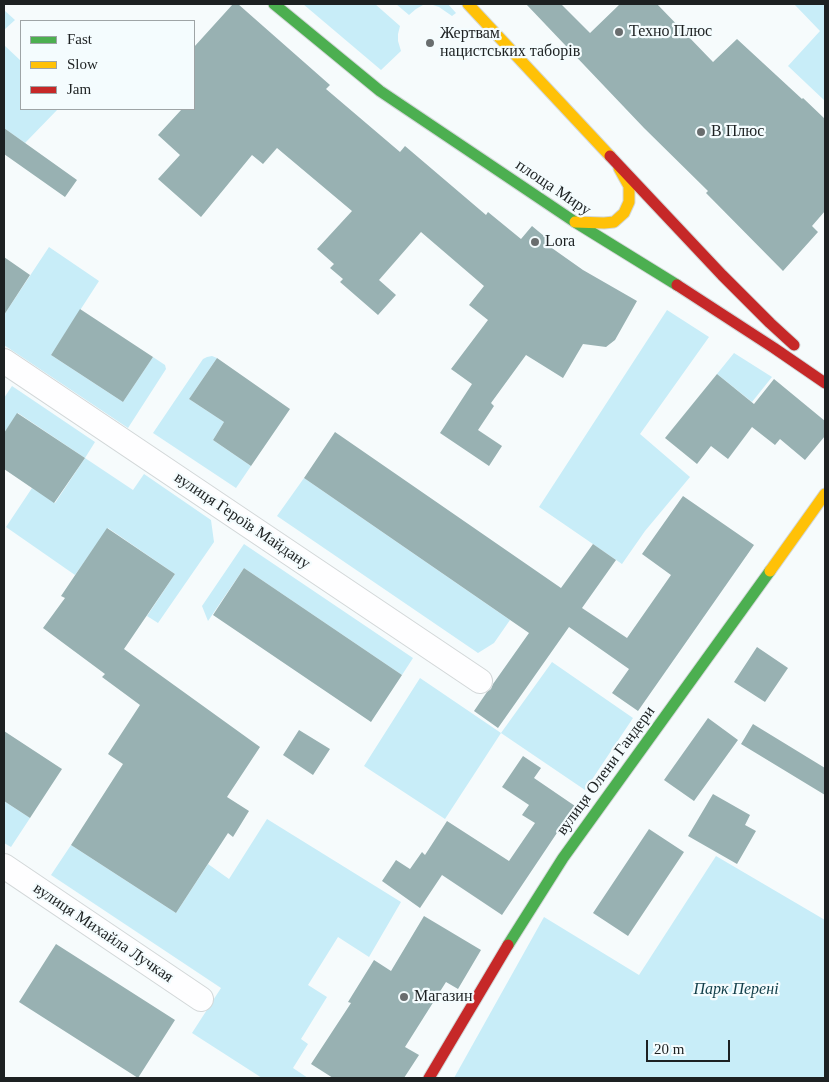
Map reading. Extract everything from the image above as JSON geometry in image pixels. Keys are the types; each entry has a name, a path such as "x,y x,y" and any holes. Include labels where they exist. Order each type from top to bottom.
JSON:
{"main road":[{"name":"площа Миру","path":"274,4 380,91 575,222 671,281 825,383"},
{"path":"468,4 722,275 799,350"},
{"path":"575,222 614,222 624,213 629,202 629,186 613,158"},
{"path":"813,362 825,373"},
{"name":"вулиця Олени Гандери","path":"429,1078 525,917 559,865 825,494"}],"street":[{"name":"вулиця Героїв Майдану","path":"4,361 480,681"},
{"name":"вулиця Михайла Лучкая","path":"4,866 201,999"}],"green space":[{"path":"303,4 375,4 400,26 398,41 401,51 381,70"},
{"path":"396,4 448,4 456,13 452,16 439,7 423,5 409,15"},
{"path":"794,4 825,4 825,101 788,66 820,31"},
{"path":"4,10 15,20 4,30"},
{"path":"4,45 20,60 20,110 57,110 25,143 4,128"},
{"path":"49,247 99,281 51,355 123,402 153,357 165,365 166,369 128,428 4,345 4,315"},
{"path":"667,310 709,337 640,434 690,477 645,531 622,564 539,507"},
{"path":"734,353 772,377 752,402 717,374"},
{"path":"212,356 217,358 189,399 224,422 213,440 251,466 236,488 153,433 203,359"},
{"path":"12,386 95,442 85,458 18,413 4,433 4,398"},
{"path":"85,458 133,490 144,474 211,520 214,542 158,623 147,616 175,574 108,528 75,575 6,527 32,488 55,503"},
{"path":"304,478 510,620 494,643 478,653 277,516"},
{"path":"244,544 413,658 402,675 244,568 208,621 202,606"},
{"path":"552,662 633,718 585,790 501,733"},
{"path":"420,678 501,733 445,819 364,766"},
{"path":"4,801 30,818 11,847 4,843"},
{"path":"267,819 401,902 369,957 338,937 308,985 327,997 301,1039 308,1044 293,1068 308,1078 262,1078 192,1033 221,988 51,875 71,845 176,913 208,864 229,879"},
{"name":"Парк Перені","path":"716,856 825,920 825,1078 454,1078 544,917 639,975"}],"building":[{"path":"233,4 238,4 330,85 326,89 400,152 405,146 486,215 488,212 521,239 532,226 550,241 549,246 583,270 637,301 615,340 606,347 583,344 563,378 526,355 491,403 494,406 478,430 502,446 489,466 440,433 472,384 451,369 488,320 469,305 484,286 421,232 379,280 396,295 378,315 340,282 343,279 330,268 334,264 317,249 352,211 277,148 263,164 252,155 201,217 158,179 180,155 158,135 181,110 195,110 195,46"},
{"path":"526,4 561,4 590,33 620,4 657,4 713,62 737,39 825,119 825,211 812,226 818,232 783,271 706,193 708,191 644,128"},
{"path":"4,128 77,180 65,197 4,154"},
{"path":"4,257 30,275 4,315"},
{"path":"80,309 153,357 123,402 51,355"},
{"path":"217,358 290,409 251,466 213,440 224,422 189,399"},
{"path":"717,374 754,404 774,379 825,421 825,436 805,460 780,439 775,445 752,427 728,459 711,446 697,464 665,438"},
{"path":"17,413 85,458 54,503 4,469 4,433"},
{"path":"335,432 561,588 593,544 616,560 582,608 627,638 671,575 642,554 683,496 754,545 638,711 612,693 629,669 569,627 498,728 474,711 529,633 304,478"},
{"path":"107,528 175,574 124,649 260,747 227,797 249,811 233,837 228,833 176,913 71,845 123,764 108,754 140,705 102,677 105,674 43,628 65,598 61,596"},
{"path":"244,568 402,675 371,722 213,615"},
{"path":"757,647 788,668 765,702 734,682"},
{"path":"708,718 738,740 694,801 664,780"},
{"path":"753,724 825,768 825,795 741,744"},
{"path":"299,730 330,749 313,775 283,755"},
{"path":"4,731 62,769 30,818 4,801"},
{"path":"523,756 541,768 534,778 575,806 502,915 442,875 420,908 382,881 396,860 410,869 422,852 425,855 447,821 509,861 535,823 522,815 529,805 502,787"},
{"path":"713,794 750,815 745,825 756,831 737,864 688,836"},
{"path":"649,829 684,852 628,936 593,913"},
{"path":"424,916 481,950 458,989 446,982 405,1047 419,1055 404,1078 333,1078 311,1064 351,1003 348,1002 374,960 391,971"},
{"path":"56,944 175,1020 138,1078 19,1002"}],"traffic: fast":[{"path":"274,4 380,91 575,222 677,285"},
{"path":"508,945 563,858 770,571"}],"traffic: slow":[{"path":"468,4 610,156"},
{"path":"575,222 614,222 624,213 629,202 629,186 619,168"},
{"path":"770,571 825,494"}],"traffic: jam":[{"path":"610,156 722,275 794,345"},
{"path":"677,285 825,383"},
{"path":"429,1078 508,945"}],"place":[{"name":"Техно Плюс","path":"619,32"},
{"name":"Жертвам нацистських таборів","path":"430,43"},
{"name":"В Плюс","path":"701,132"},
{"name":"Lora","path":"535,242"},
{"name":"Магазин","path":"404,997"}]}
